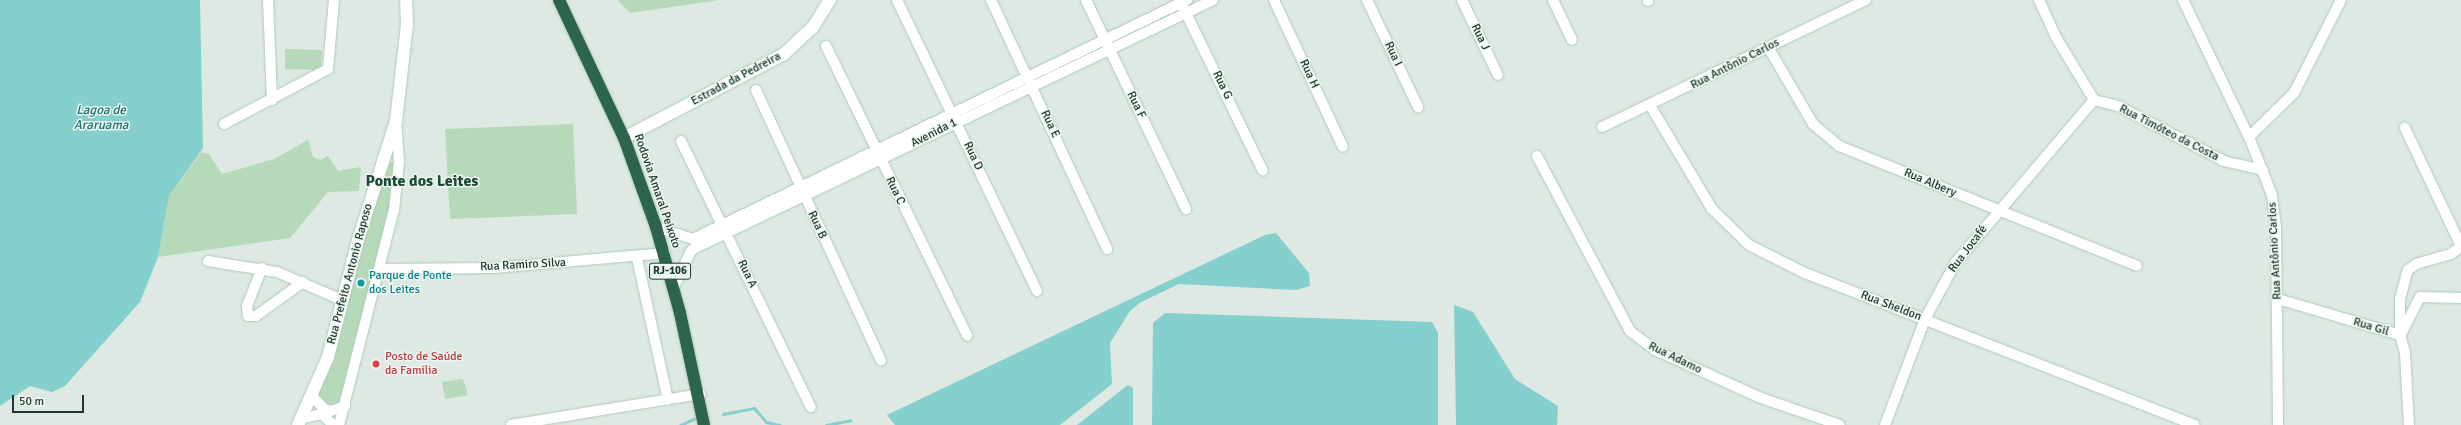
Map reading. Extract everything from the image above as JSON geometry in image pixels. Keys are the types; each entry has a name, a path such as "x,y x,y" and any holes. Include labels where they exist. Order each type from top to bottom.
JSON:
{"highway":[{"name":"Rodovia Amaral Peixoto","path":"559,0 624,138 665,253 700,394 704,425"}],"street":[{"path":"268,0 272,100"},
{"path":"224,124 272,100 328,69 334,0"},
{"name":"Rua Prefeito Antonio Raposo","path":"299,422 328,357 342,300 382,160 396,121 407,25 406,0"},
{"name":"Estrada da Pedreira","path":"624,138 784,54 813,27 830,0"},
{"name":"Rua D","path":"897,0 1037,291"},
{"name":"Rua E","path":"992,0 1107,249"},
{"name":"Rua F","path":"1086,0 1186,209"},
{"name":"Avenida 1","path":"878,156 952,112 1027,76 1186,13 1213,0"},
{"name":"Rua H","path":"1274,0 1343,147"},
{"name":"Rua I","path":"1367,0 1418,108"},
{"name":"Rua J","path":"1462,0 1498,74"},
{"path":"1553,0 1572,40"},
{"name":"Rua Antônio Carlos","path":"1602,127 1651,107 1768,47 1866,0"},
{"path":"2039,0 2056,37 2094,100"},
{"name":"Rua Antônio Carlos","path":"2183,0 2249,137 2272,196 2276,228 2278,299 2278,425"},
{"path":"2249,137 2294,93 2341,0"},
{"name":"Avenida 1","path":"674,287 690,252 725,229 878,156 957,122 1032,86 1183,1"},
{"name":"Rua G","path":"1183,1 1186,13 1263,171"},
{"name":"Rua C","path":"826,46 878,156 967,335"},
{"name":"Rua Albery","path":"1768,47 1813,124 1824,135 1839,146 2136,266"},
{"name":"Rua B","path":"756,90 881,360"},
{"name":"Rua Timóteo da Costa","path":"2094,100 2118,106 2224,161 2263,170"},
{"name":"Rua Jocafé","path":"1885,425 1925,319 1956,262 1997,211 2094,100"},
{"name":"Rua Sheldon","path":"1651,107 1712,209 1749,245 1805,273 2194,425"},
{"path":"340,425 394,210 399,162 396,121"},
{"path":"2400,335 2400,299 2408,270 2416,264 2451,254 2461,246 2405,128"},
{"name":"Rua A","path":"681,141 811,407"},
{"path":"382,160 389,154 399,162"},
{"name":"Rua Adamo","path":"1537,156 1630,331 1655,350 1761,398 1840,425"},
{"name":"Avenida 1","path":"656,227 688,240 725,229"},
{"name":"Rua Ramiro Silva","path":"380,269 494,268 637,258 665,253"},
{"path":"637,258 668,400"},
{"path":"208,261 262,268 303,282 342,300"},
{"path":"262,268 247,306 248,316 256,316 303,282"},
{"path":"2400,335 2420,297 2461,298"},
{"name":"Rua Gil","path":"2278,299 2400,335 2405,352 2409,425"},
{"path":"511,425 572,420 700,394"},
{"path":"311,395 324,409 331,412 345,406"},
{"path":"299,422 322,414 333,425"}],"green space":[{"path":"618,0 720,0 630,13"},
{"path":"285,49 322,50 321,70 285,69"},
{"path":"573,124 577,214 450,219 445,129"},
{"path":"308,140 313,157 321,160 328,156 338,171 361,167 359,191 328,192 290,238 158,257 169,196 201,152 209,154 222,174 274,159"},
{"name":"Parque de Ponte dos Leites","path":"386,161 394,163 390,209 341,403 332,407 317,395"},
{"path":"463,379 468,395 445,399 442,382"}],"water":[{"name":"Lagoa de Araruama","path":"0,0 200,0 203,148 169,196 158,257 140,302 65,386 52,392 30,386 0,406"},
{"path":"1276,233 1309,273 1310,286 1296,290 1179,284 1141,302 1130,311 1110,343 1112,384 1060,425 895,425 887,415 1265,235"},
{"path":"1454,305 1473,312 1515,379 1558,406 1557,425 1456,425"},
{"path":"1165,313 1432,322 1438,333 1438,425 1152,425 1153,323"},
{"path":"1128,385 1133,388 1133,425 1077,425"}],"waterway":[{"path":"723,414 754,408 766,422 780,425"},
{"path":"680,425 696,418"},
{"path":"826,425 851,420"}],"place":[{"name":"Parque de Ponte dos Leites","path":"361,283"},
{"name":"Posto de Saúde da Família","path":"376,364"}],"district":[{"name":"Ponte dos Leites","path":"422,181"}]}
